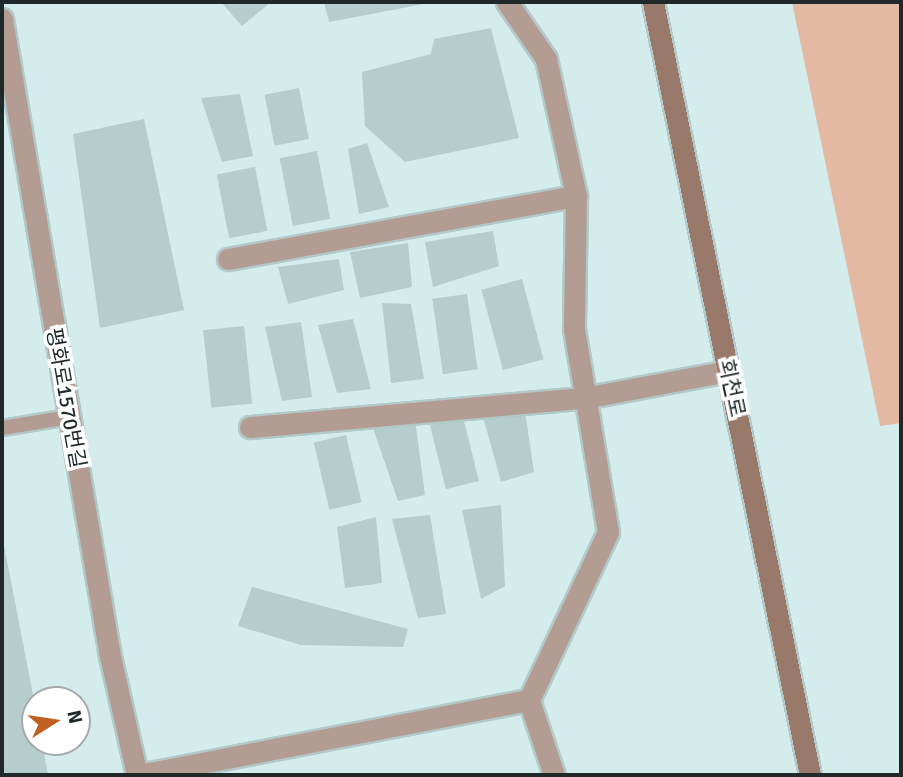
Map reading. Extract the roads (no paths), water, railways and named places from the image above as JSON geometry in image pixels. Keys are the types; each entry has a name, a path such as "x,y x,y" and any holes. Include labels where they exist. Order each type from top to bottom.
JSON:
{"street":[{"path":"508,2 546,59 576,196 574,328 608,532 529,699 554,775"},
{"name":"회천로","path":"653,2 810,775"},
{"name":"평화로1570번길","path":"2,19 110,656 138,775"},
{"path":"228,260 576,196"},
{"path":"250,427 584,398 728,371"},
{"path":"138,775 529,699"}],"lane":[{"path":"2,428 69,416"}]}
